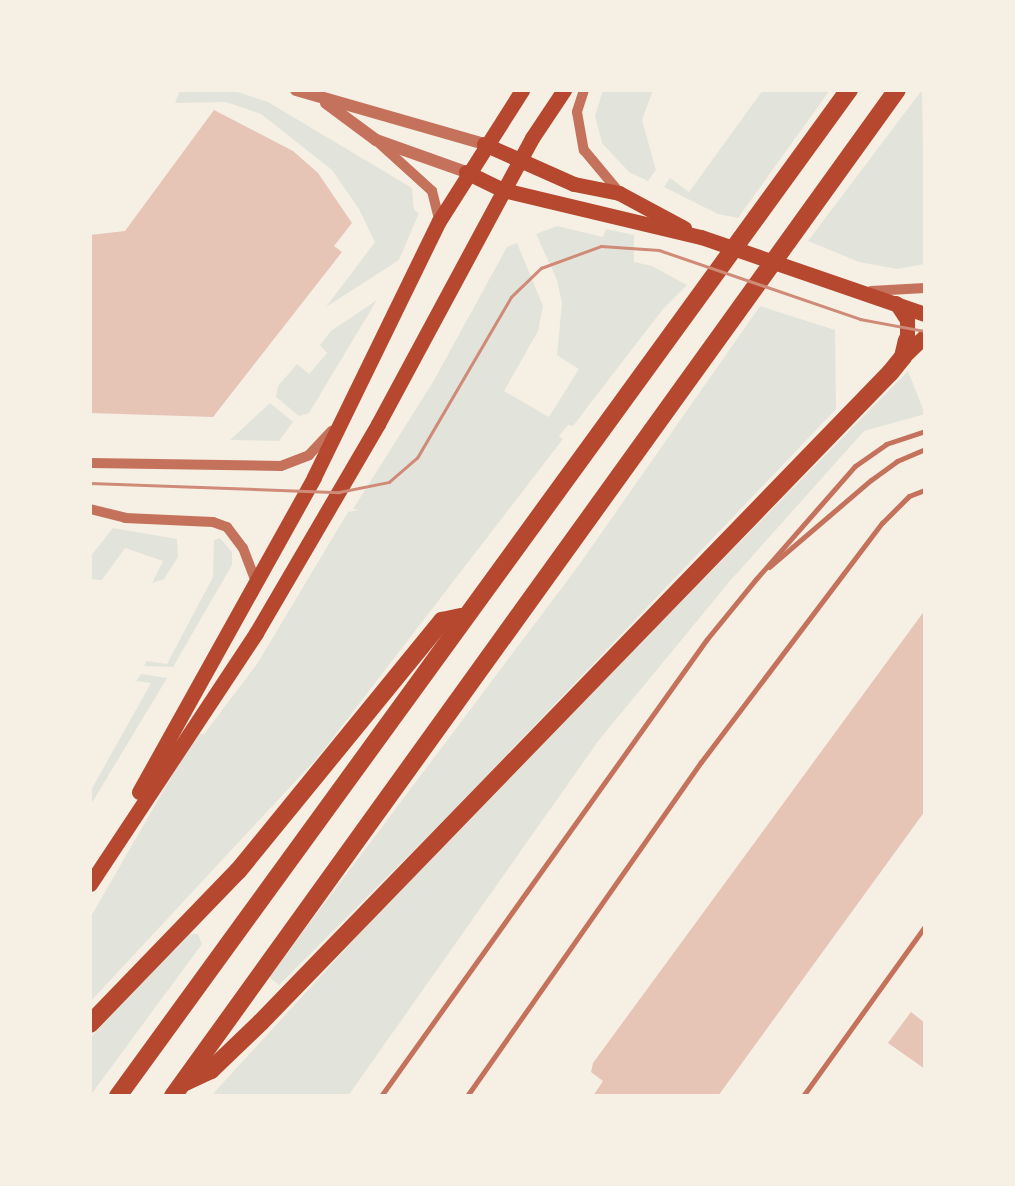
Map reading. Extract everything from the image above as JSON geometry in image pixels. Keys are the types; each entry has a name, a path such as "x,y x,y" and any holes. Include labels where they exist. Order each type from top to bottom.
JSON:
{"highway":[{"path":"118,1096 461,618 849,90"},
{"path":"178,1090 897,90"},
{"path":"178,1090 211,1070 260,1022 912,345"},
{"path":"90,1024 238,871 442,621 461,618"}],"main road":[{"path":"100,868 314,477 439,221 466,172 522,90"},
{"path":"90,884 274,604 378,424 520,160 564,90"},
{"path":"484,144 574,184 619,193 701,238"},
{"path":"466,172 504,190 701,238 856,290 896,297 925,314"},
{"path":"896,297 907,320 912,345"}],"street":[{"path":"296,90 484,144"},
{"path":"584,90 577,112 584,150 619,193"},
{"path":"320,99 376,140 432,191 439,221"},
{"path":"376,140 466,172"},
{"path":"896,297 925,288"},
{"path":"90,463 282,466 308,454 335,428"},
{"path":"90,509 125,518 213,522 227,527 243,548 255,580"}],"lane":[{"path":"381,1096 707,639 756,579 854,466 886,444 925,431"},
{"path":"756,579 884,470 925,449"},
{"path":"467,1096 700,762 882,524 909,496 925,490"},
{"path":"803,1096 925,926"}],"shaded area":[{"path":"180,90 231,90 268,102 412,188 414,210 419,213 399,260 326,307 375,242 359,209 332,170 261,114 226,102 175,103"},
{"path":"603,90 653,90 642,120 656,170 648,181 629,172 602,143 595,116"},
{"path":"763,90 830,90 738,218 718,214 664,187 670,178 689,192"},
{"path":"922,90 925,264 897,269 859,262 808,241"},
{"path":"557,226 603,237 606,229 634,235 634,262 652,266 687,285 663,309 573,426 568,425 559,436 563,439 318,757 90,1002 90,918 196,734 204,734 257,664 348,512 359,510 353,509 433,382 507,247 517,243 543,306 538,331 504,391 549,417 579,369 557,355 562,303 557,280 536,234"},
{"path":"377,300 309,413 299,416 276,397 278,386 297,364 309,374 327,353 320,345 331,331"},
{"path":"760,306 835,330 836,409 455,809 279,985 269,977 579,565"},
{"path":"908,371 925,414 864,431 730,581 599,740 348,1096 211,1096 414,874"},
{"path":"270,403 293,422 279,441 230,440"},
{"path":"113,528 177,539 178,557 164,579 152,583 163,561 125,548 102,580 90,579 90,557"},
{"path":"220,538 232,552 232,565 173,667 144,666 147,661 167,664 213,577 214,540"},
{"path":"141,674 167,678 90,806 90,792 151,683 136,681"},
{"path":"187,934 198,934 202,944 90,1096 90,1038"}],"building":[{"path":"214,110 293,151 318,173 352,223 334,246 342,252 213,417 90,413 90,235 125,231"},
{"path":"925,610 925,811 718,1096 593,1096 603,1081 591,1072 593,1063"},
{"path":"911,1012 925,1023 925,1069 888,1043"}],"tram line":[{"path":"90,483 339,492 389,482 417,458 511,297 541,268 601,246 659,250 860,319 925,331"}]}
